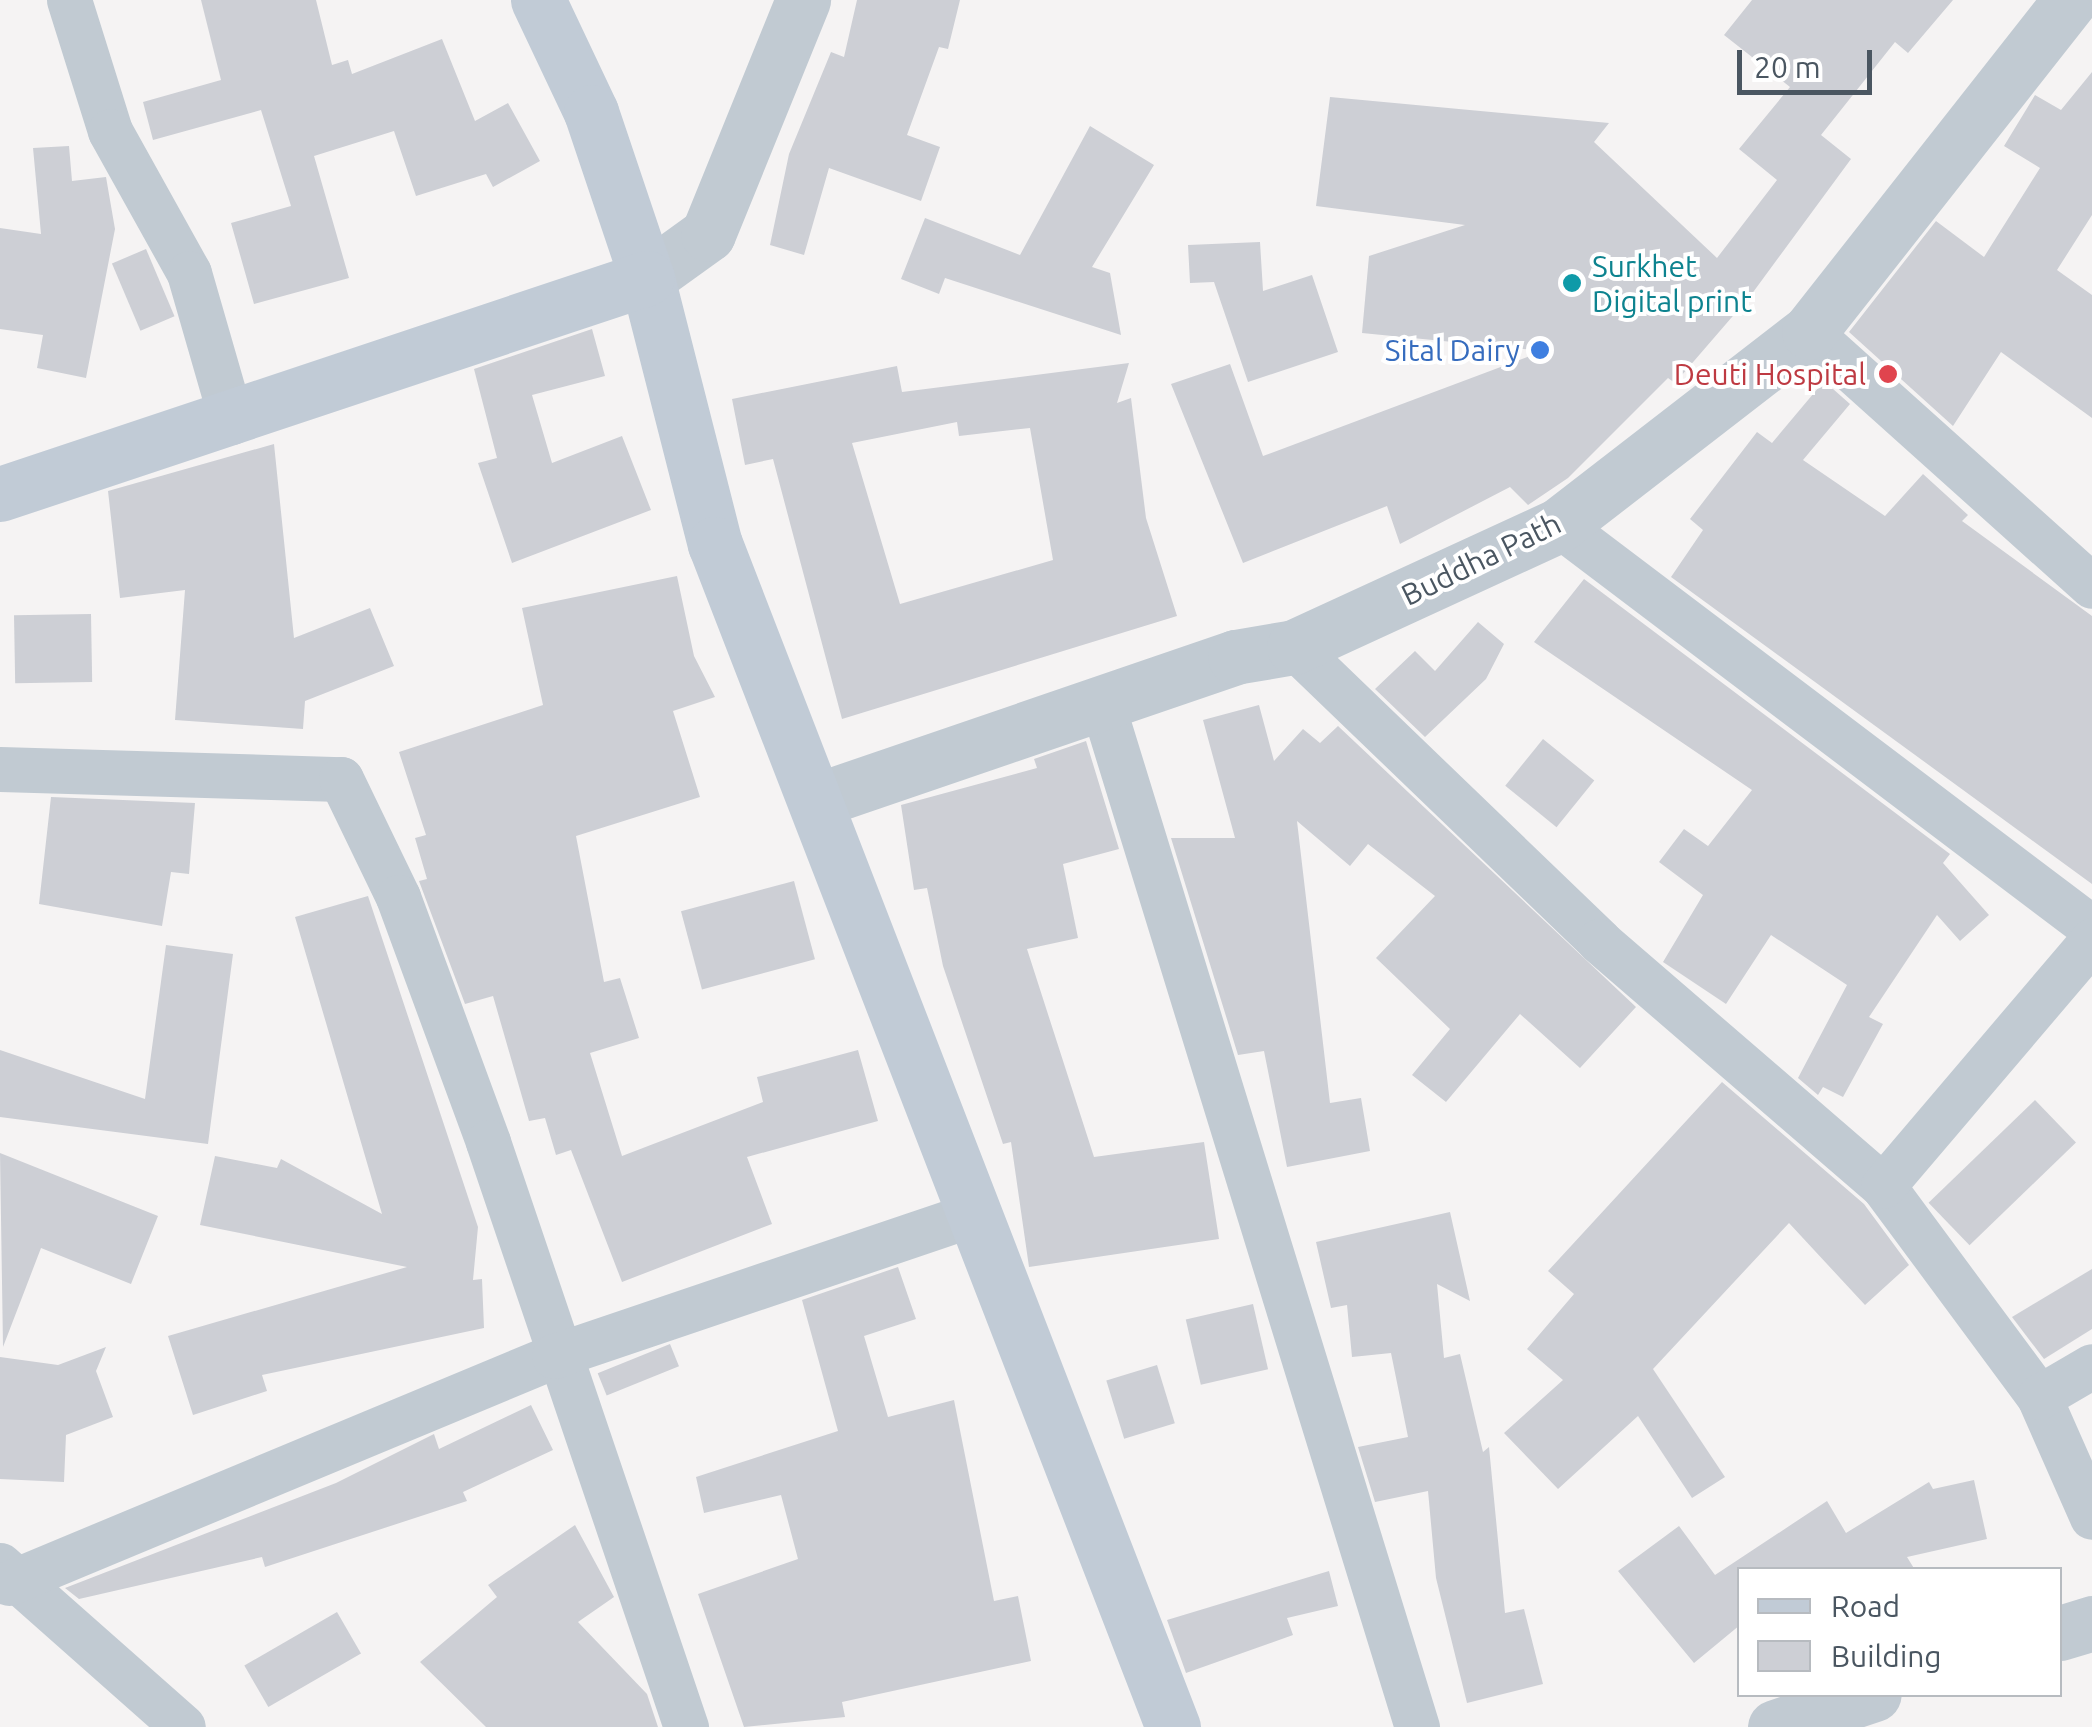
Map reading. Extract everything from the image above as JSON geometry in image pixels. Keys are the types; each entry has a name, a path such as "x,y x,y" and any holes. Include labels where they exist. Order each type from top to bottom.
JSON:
{"main road":[{"path":"538,0 591,112 646,278 715,544 821,799 1173,1727"},
{"path":"0,494 232,422 646,278"}],"street":[{"path":"69,0 110,131 188,272 232,422"},
{"path":"646,278 708,234 802,0"},
{"name":"Buddha Path","path":"821,799 1102,700 1294,647 1559,525 1809,332 2070,0"},
{"path":"1809,332 1988,502 2092,586"},
{"path":"1559,525 2092,928"},
{"path":"1294,647 1599,940 1883,1186 2039,1397 2092,1517"},
{"path":"1102,700 1416,1727"},
{"path":"0,768 341,779 398,897 469,1089 554,1356 686,1727"},
{"path":"1883,1186 2092,940"},
{"path":"183,1727 5,1574 554,1356 976,1213"},
{"path":"2039,1397 2092,1366"},
{"path":"2062,1633 2092,1623"},
{"path":"1775,1727 1865,1697"}],"building":[{"path":"201,0 316,0 332,65 348,60 352,74 442,39 475,121 508,103 540,161 493,187 486,174 416,196 394,131 314,156 349,278 254,304 231,223 291,206 261,110 153,140 143,102 221,80"},
{"path":"857,0 960,0 948,49 939,47 907,135 940,147 921,201 829,168 804,255 770,245 789,154 831,52 844,57"},
{"path":"1752,0 1953,0 1908,53 1895,42 1821,135 1851,159 1751,295 1675,383 1668,378 1568,478 1528,505 1510,487 1400,544 1387,506 1243,563 1171,384 1230,364 1263,456 1543,351 1362,333 1369,256 1465,225 1316,206 1330,97 1609,123 1594,142 1717,258 1777,180 1739,149 1790,87 1724,35"},
{"path":"2092,72 2092,215 2057,270 2092,295 2092,418 2001,352 1953,426 1849,332 1936,221 1984,257 2040,168 2004,146 2035,95 2061,110"},
{"path":"1090,126 1154,165 1092,267 1110,273 1121,335 945,278 939,294 901,279 925,218 1020,255"},
{"path":"69,146 72,181 106,177 115,229 86,378 37,368 43,335 0,329 0,228 41,234 33,148"},
{"path":"1260,242 1263,291 1312,275 1338,352 1248,382 1214,282 1190,283 1188,245"},
{"path":"146,249 175,316 140,331 112,263"},
{"path":"592,329 605,376 532,395 552,463 622,436 651,510 512,563 478,463 497,458 474,369"},
{"path":"1129,363 1117,403 1131,398 1146,518 1177,616 842,719 773,459 745,465 732,399 897,366 902,392","holes":["957,422 959,436 1030,428 1053,560 900,604 852,443"]},
{"path":"1824,381 1850,404 1803,460 1885,516 1923,474 1968,515 1962,521 2092,616 2092,884 1671,577 1703,530 1690,519 1757,432 1772,443"},
{"path":"274,444 294,638 370,608 394,666 305,701 303,729 175,720 185,590 120,598 108,491"},
{"path":"677,576 694,656 715,697 673,711 700,797 576,836 604,982 620,978 639,1038 590,1053 622,1156 763,1102 757,1077 858,1050 878,1121 747,1157 772,1224 622,1282 571,1150 556,1155 545,1118 529,1121 493,996 465,1004 419,881 427,879 415,838 426,835 399,752 543,705 522,608"},
{"path":"1584,579 1950,854 1943,863 1989,915 1960,941 1937,915 1869,1017 1883,1024 1843,1097 1823,1087 1818,1095 1798,1078 1847,985 1771,935 1726,1004 1663,962 1703,895 1659,862 1684,829 1708,846 1752,790 1534,642"},
{"path":"91,614 92,682 15,683 14,615"},
{"path":"1478,622 1504,644 1486,679 1425,737 1375,689 1415,651 1435,671"},
{"path":"1259,705 1274,761 1303,729 1320,743 1338,726 1636,1007 1580,1068 1520,1014 1446,1102 1412,1075 1450,1029 1376,958 1435,896 1368,844 1350,866 1297,821 1330,1103 1361,1098 1370,1151 1287,1167 1264,1051 1238,1055 1171,838 1235,838 1203,720"},
{"path":"1543,739 1594,781 1557,827 1505,786"},
{"path":"1086,741 1119,849 1063,864 1078,938 1027,949 1094,1157 1204,1142 1219,1239 1029,1267 1011,1142 1003,1144 943,966 927,888 914,890 901,805 1037,768 1034,759"},
{"path":"51,797 195,803 189,874 171,872 162,926 39,904"},
{"path":"794,881 815,959 702,990 681,911"},
{"path":"368,896 478,1227 473,1280 482,1279 484,1328 262,1375 267,1391 193,1415 168,1336 407,1267 200,1225 215,1156 277,1168 281,1159 382,1214 295,917"},
{"path":"166,945 233,954 208,1144 0,1117 0,1050 145,1099"},
{"path":"1722,1082 1864,1204 1909,1265 1865,1305 1789,1223 1653,1369 1725,1477 1692,1498 1638,1416 1558,1489 1504,1433 1563,1380 1527,1349 1574,1294 1548,1271"},
{"path":"2035,1100 2076,1142 1970,1245 1929,1203"},
{"path":"0,1153 158,1216 131,1284 41,1248 3,1347"},
{"path":"1450,1212 1470,1301 1437,1284 1444,1358 1460,1354 1483,1452 1489,1447 1505,1613 1524,1609 1543,1684 1467,1703 1436,1578 1428,1491 1375,1502 1358,1447 1408,1437 1391,1353 1352,1357 1347,1305 1331,1308 1316,1242"},
{"path":"898,1267 916,1319 864,1336 888,1417 954,1400 994,1601 1018,1596 1031,1661 842,1702 845,1717 744,1727 698,1594 798,1559 781,1495 704,1513 696,1477 838,1431 802,1300"},
{"path":"2092,1269 2092,1329 2044,1359 2012,1317"},
{"path":"1253,1304 1268,1369 1201,1385 1186,1320"},
{"path":"670,1344 679,1366 607,1395 598,1373"},
{"path":"106,1347 96,1371 113,1417 66,1435 64,1482 0,1479 0,1357 58,1365"},
{"path":"1157,1365 1175,1423 1124,1439 1106,1380"},
{"path":"531,1405 553,1450 463,1492 467,1501 265,1567 262,1557 79,1599 65,1588 336,1483 434,1434 439,1449"},
{"path":"1974,1480 1987,1539 1907,1557 1913,1567 1737,1567 1737,1627 1694,1663 1618,1571 1679,1526 1715,1575 1827,1501 1846,1533 1929,1482 1933,1489"},
{"path":"575,1525 614,1597 578,1622 647,1694 658,1727 486,1727 420,1662 497,1597 488,1585"},
{"path":"1329,1571 1338,1606 1287,1618 1293,1635 1186,1673 1167,1620"},
{"path":"337,1612 361,1654 268,1707 244,1665"}],"place":[{"name":"Surkhet Digital print","path":"1572,283"},
{"name":"Sital Dairy","path":"1540,350"},
{"name":"Deuti Hospital","path":"1888,374"}]}
